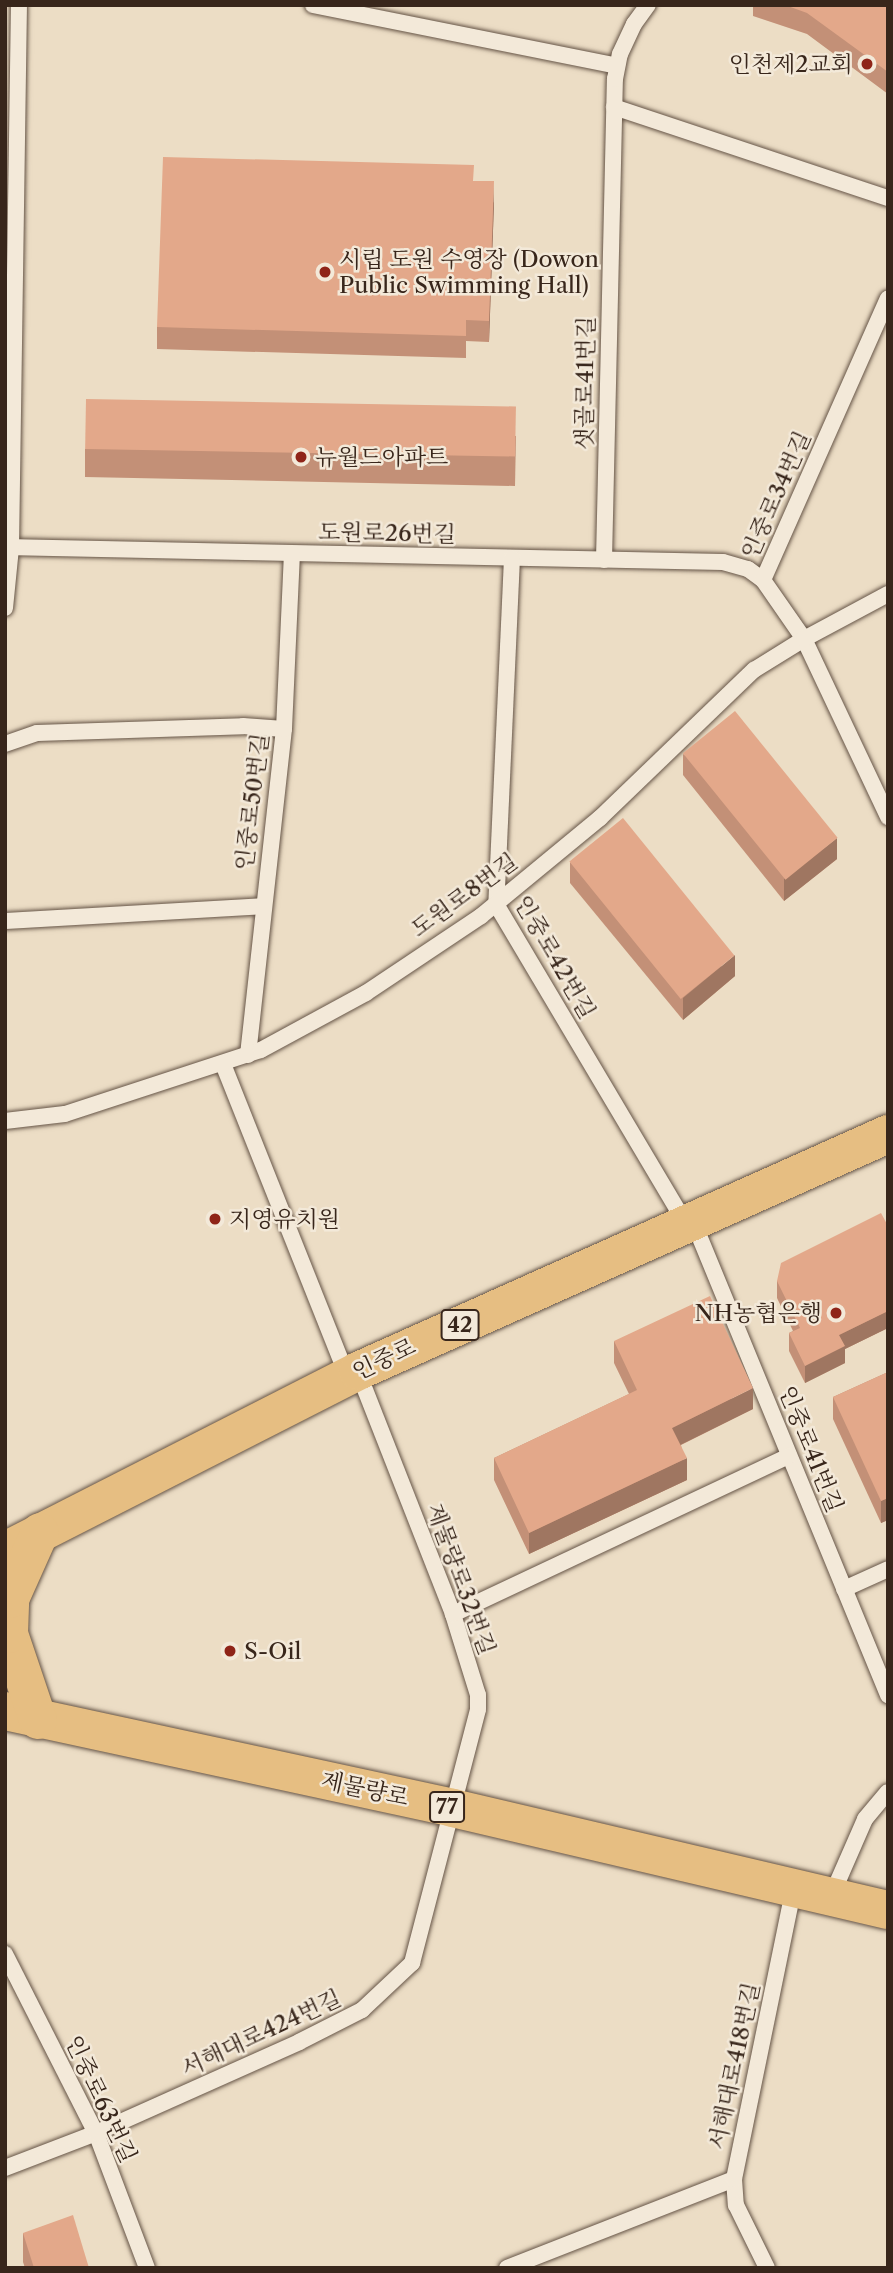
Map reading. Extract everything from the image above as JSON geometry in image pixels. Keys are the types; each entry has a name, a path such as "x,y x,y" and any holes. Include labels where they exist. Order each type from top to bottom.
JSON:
{"main road":[{"name":"인중로","path":"5,1551 23,1533 353,1373 888,1134"},
{"path":"22,1715 9,1634 10,1599 23,1533"},
{"name":"제물량로","path":"22,1715 453,1808 888,1910"}],"lane":[{"path":"5,608 8,548 10,235 19,5"},
{"path":"313,5 617,66"},
{"name":"샛골로41번길","path":"604,560 617,66 634,24 648,5"},
{"path":"614,107 888,198"},
{"name":"인중로34번길","path":"888,298 763,580 803,639 888,817"},
{"name":"도원로26번길","path":"8,548 723,562 748,569 763,580"},
{"name":"인중로50번길","path":"248,1055 284,729 292,554"},
{"name":"인중로42번길","path":"512,558 496,904 689,1221"},
{"name":"도원로8번길","path":"5,1121 65,1114 223,1064 248,1055 366,992 496,904 600,818 754,670 803,639 888,594"},
{"path":"5,744 37,733 243,726 284,729"},
{"path":"5,921 263,906"},
{"path":"223,1064 353,1373"},
{"name":"인중로41번길","path":"689,1221 888,1695"},
{"name":"제물량로32번길","path":"353,1373 453,1614 478,1695 478,1709 453,1808"},
{"path":"453,1614 789,1456"},
{"path":"844,1589 888,1569"},
{"path":"831,1897 865,1819 888,1792"},
{"name":"서해대로424번길","path":"5,2168 96,2133 299,2042 362,2010 412,1963 453,1808"},
{"name":"서해대로418번길","path":"507,2268 734,2179 794,1887"},
{"name":"인중로63번길","path":"5,1954 96,2133 146,2268"},
{"path":"734,2179 736,2205 767,2268"}],"building":[{"path":"785,5 888,5 888,72 807,13"},
{"name":"시립 도원 수영장 (Dowon Public Swimming Hall)","path":"163,157 474,165 473,181 494,181 489,321 466,320 466,336 157,327"},
{"path":"86,399 516,407 515,456 85,449"},
{"path":"735,711 838,838 786,880 683,753"},
{"path":"623,818 734,956 681,999 569,861"},
{"name":"NH농협은행","path":"881,1213 888,1226 888,1311 839,1335 845,1346 805,1366 789,1333 800,1328 777,1281 781,1263"},
{"path":"710,1296 753,1388 672,1428 687,1458 529,1533 494,1458 637,1390 614,1341"},
{"path":"888,1372 888,1498 881,1501 833,1397"},
{"path":"73,2215 89,2268 34,2268 23,2233"}],"place":[{"name":"인천제2교회","path":"867,64"},
{"name":"시립 도원 수영장 (Dowon Public Swimming Hall)","path":"325,272"},
{"name":"뉴월드아파트","path":"301,457"},
{"name":"지영유치원","path":"215,1219"},
{"name":"NH농협은행","path":"836,1313"},
{"name":"S-Oil","path":"230,1651"}]}
